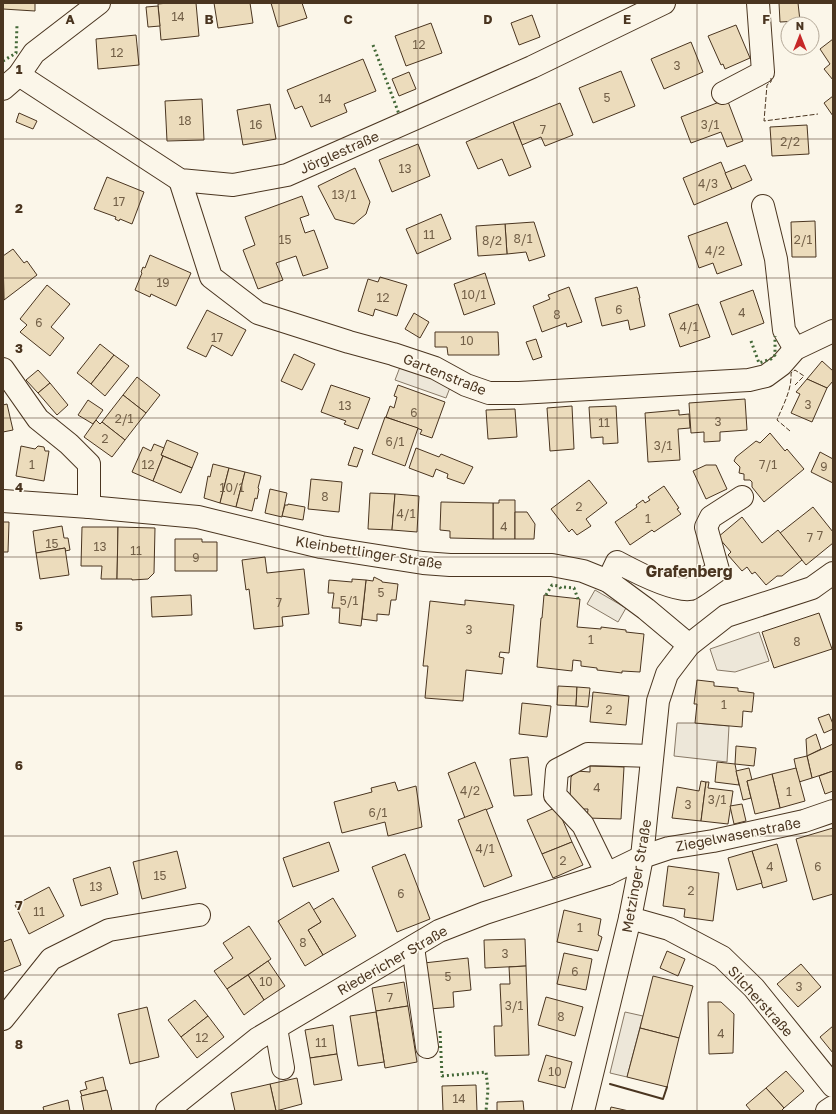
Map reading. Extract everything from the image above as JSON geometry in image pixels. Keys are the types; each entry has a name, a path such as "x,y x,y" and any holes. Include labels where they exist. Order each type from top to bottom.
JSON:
{"street":[{"path":"11,82 34,53 99,3"},
{"name":"Jörglestraße","path":"11,82 180,180 233,185 287,175 543,62 664,3"},
{"path":"724,93 763,72 758,3"},
{"name":"Gartenstraße","path":"180,180 211,277 258,313 414,361 434,368 466,385 490,393 519,393 749,380 766,376 781,365 795,349 833,331"},
{"path":"763,206 776,259 784,330 795,349"},
{"path":"3,369 38,420 70,444 89,464 89,507"},
{"path":"608,581 617,562 677,588 690,589 718,570 706,527 711,517 742,497"},
{"name":"Kleinbettlinger Straße","path":"3,501 198,517 321,547 423,563 450,565 552,565 583,571 608,581 646,609 690,645"},
{"name":"Metzinger Straße","path":"583,1111 630,918 642,857 647,824 658,702 667,674 690,645 726,616 812,588 833,573"},
{"path":"607,874 583,825 555,795 557,770 588,754 652,756"},
{"name":"Ziegelwasenstraße","path":"642,857 669,848 714,841 804,821 833,811"},
{"name":"Riedericher Straße","path":"167,1111 257,1039 439,932 485,913 607,874 642,857"},
{"path":"3,1019 51,959 109,930 199,915"},
{"name":"Silcherstraße","path":"630,918 668,929 722,957 754,988 833,1086"},
{"path":"413,946 427,1047"},
{"path":"276,1028 283,1068"},
{"path":"827,1111 833,1107"}],"shaded area":[{"path":"400,367 451,385 446,398 395,380"},
{"path":"595,590 626,608 618,622 587,604"},
{"path":"759,632 769,661 735,672 717,670 710,649"},
{"path":"677,723 729,726 727,762 674,756"},
{"path":"625,1012 643,1016 627,1077 610,1073"}],"building":[{"path":"3,3 35,3 35,11 3,9"},
{"path":"196,3 199,36 161,40 158,4"},
{"path":"214,3 250,3 253,23 218,28"},
{"path":"271,3 302,3 307,18 278,27"},
{"path":"779,3 798,3 799,16 780,16 780,22"},
{"path":"158,6 160,26 148,27 146,7"},
{"path":"532,15 540,37 519,45 511,23"},
{"path":"431,23 442,53 406,66 395,36"},
{"path":"736,25 750,58 725,69 723,64 721,65 708,36"},
{"path":"136,35 139,65 98,69 96,39"},
{"path":"833,39 833,80 824,69 830,64 820,49"},
{"path":"691,42 703,72 664,89 651,59"},
{"path":"363,59 376,91 344,104 347,112 311,127 302,106 295,109 287,90"},
{"path":"621,71 635,106 593,123 579,88"},
{"path":"409,72 416,89 399,96 392,79"},
{"path":"833,96 833,116 824,103"},
{"path":"202,99 204,140 167,141 165,101"},
{"path":"727,99 743,141 727,147 721,132 691,143 681,117"},
{"path":"560,103 573,135 545,146 541,137 522,145 513,122"},
{"path":"270,104 276,139 243,145 237,110"},
{"path":"19,113 37,121 33,129 16,122"},
{"path":"513,122 531,167 509,176 502,159 478,169 466,142"},
{"path":"807,125 809,154 772,156 770,127"},
{"path":"418,144 430,176 392,192 379,160"},
{"path":"721,162 732,189 694,205 683,178"},
{"path":"745,165 752,180 732,189 725,173"},
{"path":"355,168 370,202 366,214 354,224 335,219 318,186"},
{"path":"107,177 144,192 132,224 120,219 119,221 115,219 116,217 94,209"},
{"path":"302,196 309,215 300,218 305,233 314,230 328,268 303,276 296,256 276,263 283,280 258,289 243,250 255,245 245,217"},
{"path":"441,214 451,239 417,254 406,229"},
{"path":"815,221 816,257 792,257 791,222"},
{"path":"534,222 545,256 529,261 526,252 507,254 505,224"},
{"path":"727,222 742,265 717,274 713,263 699,268 688,236"},
{"path":"505,224 507,254 478,256 476,226"},
{"path":"13,249 24,263 27,261 37,275 4,300 3,256"},
{"path":"150,255 191,273 176,306 151,294 150,297 135,290 143,267 145,268"},
{"path":"485,273 495,304 464,315 454,284"},
{"path":"380,277 407,285 397,316 375,309 373,316 358,311 368,279 378,282"},
{"path":"47,285 70,304 51,327 64,338 50,356 20,332 27,325 20,319"},
{"path":"569,287 582,322 567,327 566,323 542,332 533,306 550,299 548,295"},
{"path":"637,287 645,326 630,330 628,320 602,326 595,298"},
{"path":"753,290 764,323 732,335 720,302"},
{"path":"698,304 710,337 680,347 669,314"},
{"path":"207,310 246,330 232,356 212,345 206,357 187,348"},
{"path":"414,313 429,322 420,338 405,329"},
{"path":"435,332 498,332 499,355 448,355 447,347 435,347"},
{"path":"536,339 542,357 533,360 526,342"},
{"path":"100,344 114,355 91,384 77,373"},
{"path":"294,354 315,364 302,390 281,381"},
{"path":"114,355 129,366 105,396 91,384"},
{"path":"822,361 833,371 833,381 827,388 807,379"},
{"path":"38,370 50,383 38,393 26,380"},
{"path":"137,377 160,395 146,413 123,395"},
{"path":"807,379 827,388 812,422 791,413 800,394 796,392"},
{"path":"50,383 68,405 57,415 38,393"},
{"path":"331,385 370,398 358,429 344,424 346,421 321,412"},
{"path":"398,385 445,402 432,438 420,434 422,430 386,417 390,406 394,408 397,397 394,396"},
{"path":"123,395 146,413 125,440 102,422"},
{"path":"745,399 747,430 720,432 720,441 704,442 704,432 691,433 689,403"},
{"path":"88,400 103,410 93,424 78,415"},
{"path":"7,404 13,430 3,432 3,405"},
{"path":"572,406 574,449 550,451 547,408"},
{"path":"616,406 618,443 603,444 603,437 591,438 589,407"},
{"path":"515,409 517,437 488,439 486,410"},
{"path":"679,410 679,415 689,414 690,428 678,429 680,460 648,462 645,413"},
{"path":"385,417 418,428 405,466 372,454"},
{"path":"96,420 100,424 102,422 125,440 112,457 84,437"},
{"path":"770,433 785,451 787,449 804,469 764,502 752,487 752,482 750,480 744,480 744,474 739,473 740,467 734,461 736,457 756,441 760,443"},
{"path":"167,440 198,453 192,468 161,455"},
{"path":"154,444 164,448 161,455 163,456 153,481 132,472 143,447 151,451"},
{"path":"21,446 35,449 38,446 44,447 45,451 49,451 44,481 16,476"},
{"path":"354,447 363,450 357,467 348,465"},
{"path":"416,448 439,457 441,454 473,467 464,484 447,478 448,474 436,469 433,477 409,468"},
{"path":"820,452 833,459 833,483 811,472"},
{"path":"163,456 192,468 181,493 153,481"},
{"path":"213,464 229,468 220,503 204,498 208,476 210,477"},
{"path":"706,465 716,465 727,489 706,499 693,471"},
{"path":"229,468 245,472 236,507 220,503"},
{"path":"245,472 261,476 257,499 255,498 252,511 236,507"},
{"path":"311,479 342,482 339,512 308,509"},
{"path":"589,480 607,503 586,519 591,526 577,535 572,529 569,532 551,509"},
{"path":"664,486 679,508 677,509 681,514 654,532 652,530 630,545 615,522 637,507 636,505 643,500 645,503 650,500 648,497"},
{"path":"270,489 287,493 282,517 265,513"},
{"path":"370,493 395,494 392,530 368,529"},
{"path":"395,494 419,496 417,532 392,530"},
{"path":"499,500 515,500 515,539 493,539 493,503 499,503"},
{"path":"441,502 493,503 493,539 450,538 450,531 440,530"},
{"path":"288,504 305,507 303,520 282,516 285,505"},
{"path":"813,507 833,532 833,543 806,565 780,533"},
{"path":"515,512 527,512 535,524 534,539 515,539"},
{"path":"742,517 762,543 778,530 802,560 782,576 777,576 766,585 755,572 752,574 747,567 742,571 728,555 731,552 718,537"},
{"path":"3,522 9,522 8,552 3,552"},
{"path":"62,526 64,538 68,538 70,550 65,551 65,548 36,553 33,531"},
{"path":"82,527 118,527 117,579 101,579 102,566 81,566"},
{"path":"118,527 155,528 154,573 148,579 117,579"},
{"path":"175,539 202,539 202,542 217,542 217,571 175,571"},
{"path":"65,548 69,575 40,579 36,553"},
{"path":"265,557 267,573 304,569 309,614 282,617 283,626 254,629 249,589 246,590 242,560"},
{"path":"374,577 382,582 398,584 396,600 391,600 389,615 377,614 377,621 362,619 366,580 373,581"},
{"path":"352,579 366,580 361,626 339,623 340,608 332,608 334,593 328,593 329,580 352,582"},
{"path":"191,595 192,615 152,617 151,597"},
{"path":"544,595 580,599 577,627 601,629 601,627 644,634 640,672 622,671 622,673 597,670 597,668 581,666 581,661 573,660 572,671 537,667"},
{"path":"465,600 514,605 509,653 500,652 499,657 504,658 502,674 466,670 463,701 425,698 428,666 423,666 430,601 465,605"},
{"path":"819,613 832,649 774,668 762,632"},
{"path":"697,680 714,682 714,686 738,688 738,691 754,693 752,712 743,711 742,727 695,723 697,704 694,704"},
{"path":"558,686 577,687 576,706 557,705"},
{"path":"577,687 590,688 588,707 576,706"},
{"path":"593,692 629,696 626,725 590,722"},
{"path":"522,703 551,706 547,737 519,734"},
{"path":"829,714 833,724 833,729 824,733 818,718"},
{"path":"816,734 821,749 807,756 806,739"},
{"path":"833,744 833,771 812,778 807,756"},
{"path":"736,746 756,748 754,766 735,764"},
{"path":"807,756 812,778 799,782 794,759"},
{"path":"528,757 532,795 514,796 510,759"},
{"path":"475,762 493,807 465,818 448,773"},
{"path":"717,762 735,764 739,785 715,782"},
{"path":"590,766 624,767 621,819 587,818 588,809 580,809 580,805 576,805 570,798 571,777 577,771 590,772"},
{"path":"749,768 752,780 747,781 751,798 743,800 736,771"},
{"path":"796,768 805,801 780,808 772,774"},
{"path":"833,771 833,791 825,794 819,776"},
{"path":"772,774 780,808 755,814 747,781"},
{"path":"701,781 706,782 701,821 672,818 677,787 699,791"},
{"path":"395,782 398,791 416,786 422,827 388,836 385,822 342,833 334,802 372,792 371,788"},
{"path":"706,782 709,782 708,788 733,791 728,824 701,821"},
{"path":"742,804 746,821 734,824 730,806"},
{"path":"557,807 572,842 542,854 527,820"},
{"path":"486,809 512,876 484,887 458,820"},
{"path":"833,828 833,894 813,900 796,839"},
{"path":"329,842 339,871 293,887 283,858"},
{"path":"572,842 583,865 553,878 542,854"},
{"path":"777,844 787,881 763,888 752,851"},
{"path":"177,851 186,888 142,899 133,862"},
{"path":"752,851 762,883 737,890 728,858"},
{"path":"405,854 430,919 397,932 372,867"},
{"path":"668,866 719,873 713,921 684,917 685,909 663,906"},
{"path":"110,867 118,894 81,906 73,879"},
{"path":"49,887 64,916 29,934 15,905"},
{"path":"333,898 356,936 323,955 308,930 321,922 313,910"},
{"path":"309,902 321,922 308,930 323,955 305,966 278,921"},
{"path":"564,910 601,919 598,935 602,937 598,951 557,942"},
{"path":"249,926 271,959 227,989 214,971 233,958 223,943"},
{"path":"11,939 21,965 3,972 3,942"},
{"path":"525,939 526,966 485,968 484,940"},
{"path":"667,951 685,959 678,976 660,968"},
{"path":"564,953 592,959 586,990 557,984"},
{"path":"468,958 471,990 453,992 454,1007 429,1009 424,963"},
{"path":"268,961 285,986 264,1000 248,975"},
{"path":"801,964 821,987 798,1007 777,984"},
{"path":"526,966 529,1055 495,1056 494,1026 502,1026 500,984 510,984 509,967"},
{"path":"248,975 264,1000 244,1015 227,989"},
{"path":"653,976 693,986 679,1038 640,1028"},
{"path":"404,982 408,1006 376,1011 372,988"},
{"path":"546,997 583,1007 575,1036 538,1025"},
{"path":"195,1000 208,1016 181,1037 168,1020"},
{"path":"708,1002 721,1002 734,1014 733,1053 709,1054"},
{"path":"408,1006 417,1062 385,1068 376,1011"},
{"path":"147,1007 159,1057 130,1064 118,1014"},
{"path":"376,1012 384,1062 358,1066 350,1016"},
{"path":"208,1016 224,1037 197,1058 181,1037"},
{"path":"333,1025 337,1054 310,1058 305,1030"},
{"path":"833,1026 833,1053 820,1037"},
{"path":"640,1028 679,1038 667,1087 627,1077"},
{"path":"337,1054 342,1080 314,1085 310,1058"},
{"path":"546,1055 572,1062 565,1088 538,1081"},
{"path":"786,1071 804,1091 784,1108 766,1088"},
{"path":"103,1077 106,1090 82,1096 80,1091 87,1089 85,1082"},
{"path":"297,1078 302,1104 276,1111 270,1084"},
{"path":"270,1084 276,1111 235,1111 231,1093"},
{"path":"476,1085 477,1111 443,1111 442,1086"},
{"path":"766,1088 784,1108 781,1111 751,1111 746,1105"},
{"path":"107,1090 112,1111 84,1111 81,1096"},
{"path":"68,1100 70,1111 44,1111 43,1107"},
{"path":"523,1101 524,1111 497,1111 497,1102"},
{"path":"611,1107 629,1111 610,1111"}],"hedge":[{"path":"3,61 16,53 17,25"},
{"path":"373,45 399,114"},
{"path":"751,341 759,363 771,359 775,355 775,336"},
{"path":"546,595 552,585 559,586 562,590"},
{"path":"564,587 574,588 578,599"},
{"path":"440,1031 442,1076 486,1072 488,1090 486,1111"}],"fence":[{"path":"771,78 771,82 767,85 764,121 818,114"},
{"path":"790,431 777,420 789,391 791,373 795,370 804,376 795,385"}],"wall":[{"path":"610,1084 663,1099 667,1087"}],"district":[{"name":"Grafenberg","path":"689,571"}]}
